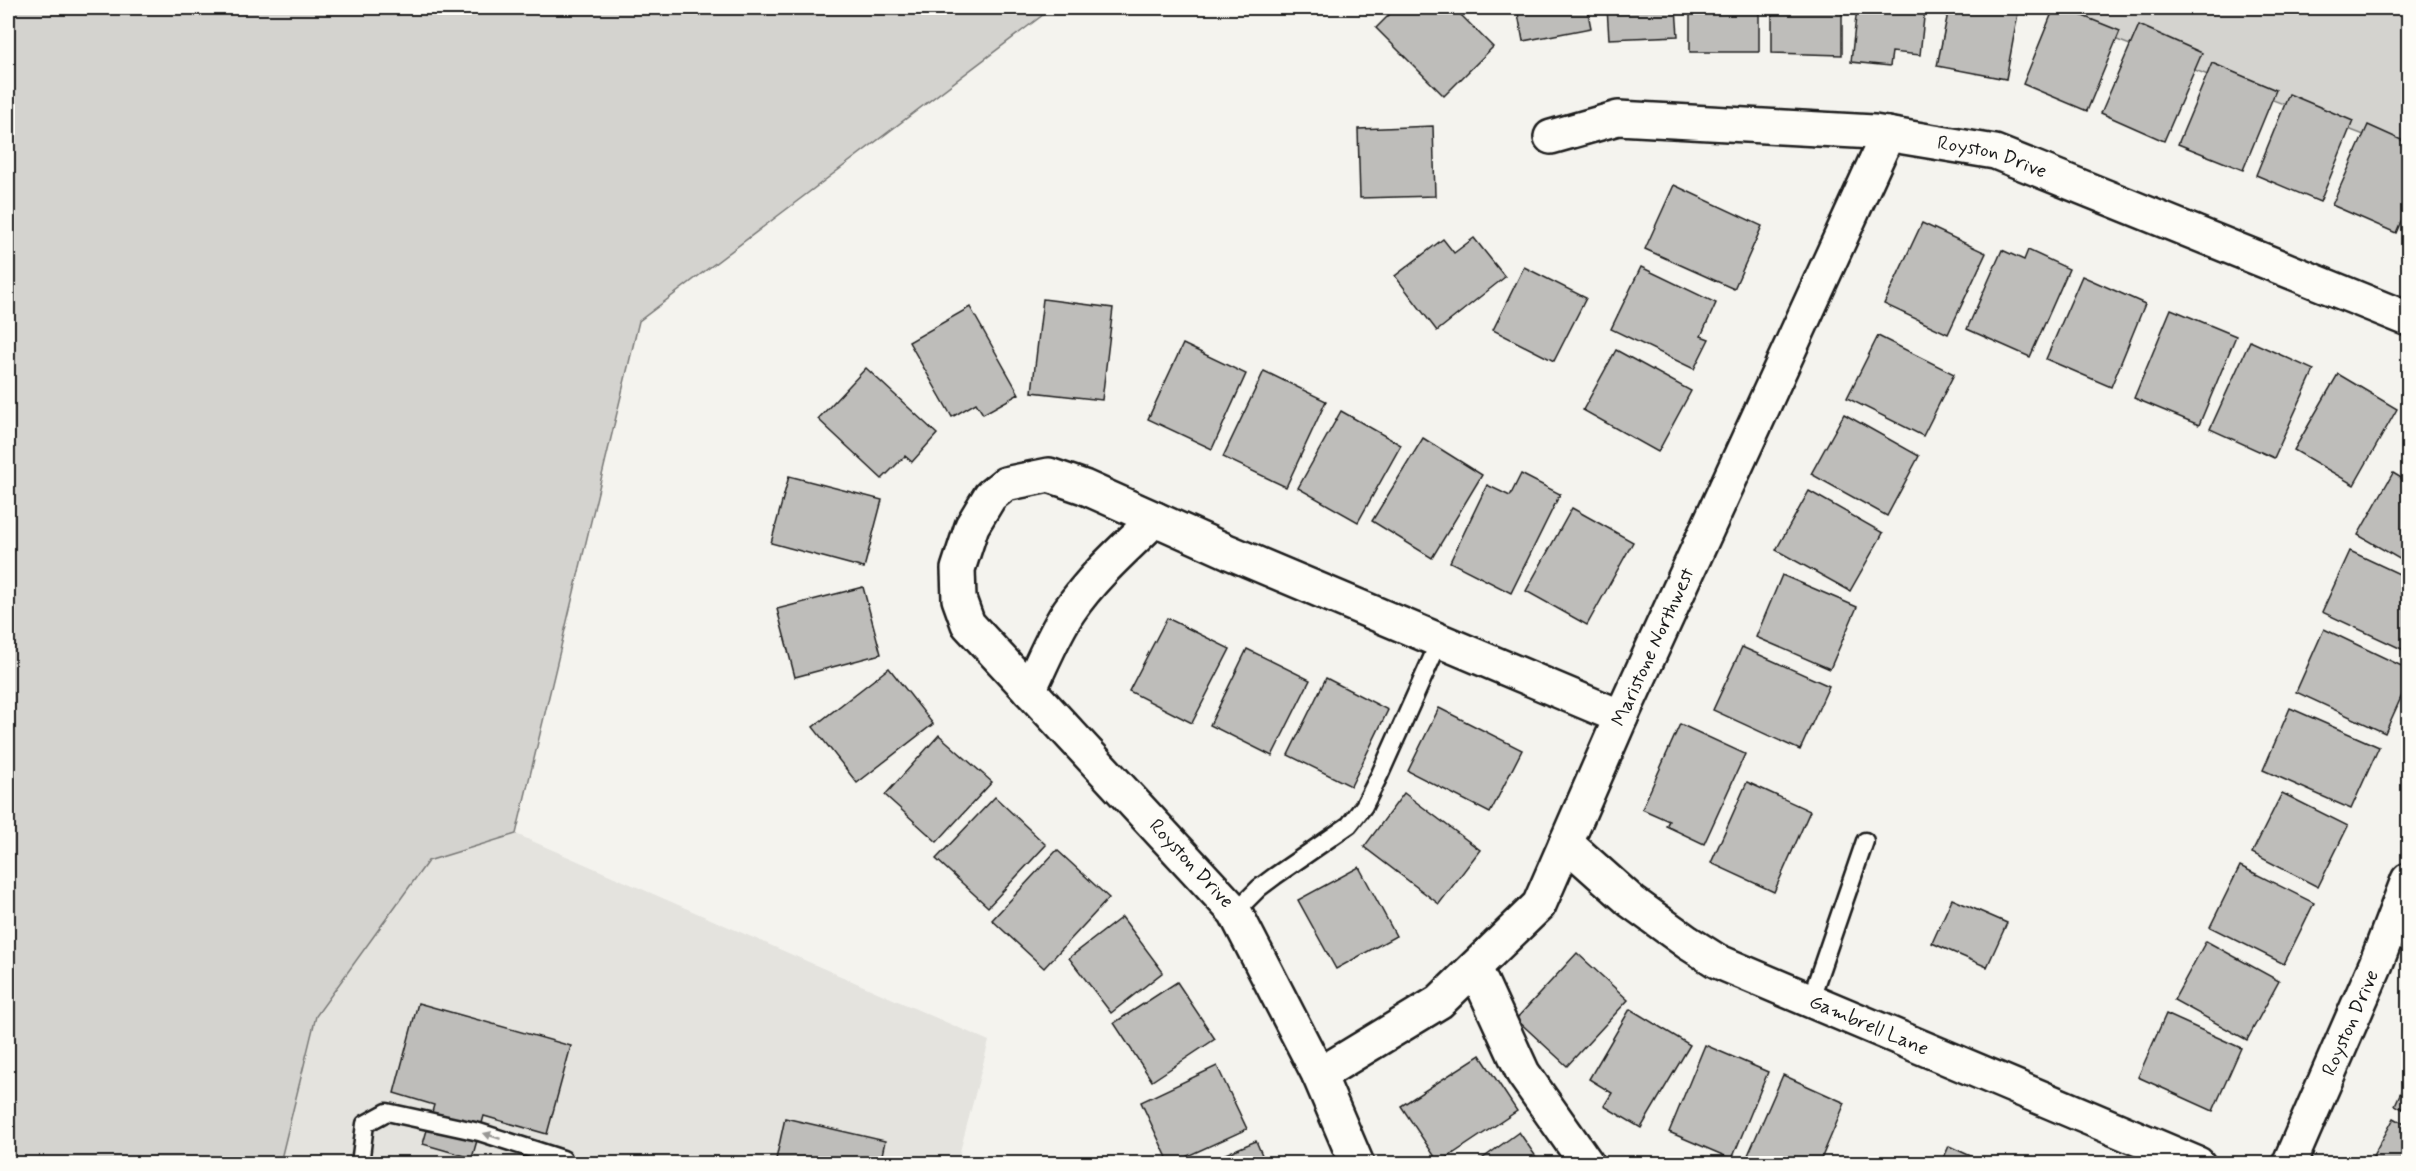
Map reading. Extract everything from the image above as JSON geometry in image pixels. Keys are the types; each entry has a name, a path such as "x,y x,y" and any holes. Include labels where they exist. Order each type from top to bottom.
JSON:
{"street":[{"name":"Royston Drive","path":"1551,137 1618,118 1888,134 1995,152 2409,319"},
{"name":"Maristone Northwest","path":"1319,1076 1439,1002 1539,905 1621,717 1888,134"},
{"name":"Royston Drive","path":"1357,1164 1319,1076 1235,912 968,624 959,599 958,569 972,526 990,496 1005,484 1049,475 1084,487 1621,717"},
{"path":"1029,690 1068,613 1093,580 1155,519"},
{"name":"Gambrell Lane","path":"1566,843 1632,902 1686,942 1717,961 2198,1164"},
{"name":"Royston Drive","path":"2289,1164 2376,964 2409,880"},
{"path":"1475,969 1523,1073 1587,1164"}],"lane":[{"path":"1235,912 1258,888 1349,825 1364,806 1440,640"},
{"path":"1810,1001 1865,842"},
{"path":"360,1164 365,1124 387,1112 479,1132 563,1159 562,1164"}],"shaded area":[{"path":"8,8 1052,8 639,321 516,834 428,861 316,1016 280,1163 8,1163"},
{"path":"2034,8 2408,8 2408,152"},
{"path":"516,834 989,1041 957,1163 280,1164 316,1016 428,861"}],"building":[{"path":"1396,8 1454,8 1493,47 1444,96 1376,28"},
{"path":"1517,8 1587,8 1591,28 1523,41"},
{"path":"1607,8 1676,8 1678,36 1609,39"},
{"path":"1690,8 1759,8 1759,52 1690,52"},
{"path":"1772,8 1842,8 1842,55 1772,53"},
{"path":"1857,8 1925,8 1920,55 1892,52 1890,66 1851,62"},
{"path":"1949,8 2019,8 2006,79 1937,66"},
{"path":"2054,8 2063,8 2120,31 2087,111 2023,84"},
{"path":"2139,25 2202,53 2164,141 2101,113"},
{"path":"2212,63 2276,90 2243,170 2178,144"},
{"path":"2289,94 2353,121 2320,202 2256,175"},
{"path":"2368,125 2408,143 2408,205 2396,233 2332,205"},
{"path":"1433,126 1435,196 1360,198 1358,129"},
{"path":"1674,185 1762,226 1734,289 1645,249"},
{"path":"1922,223 1986,253 1948,334 1884,304"},
{"path":"1474,238 1505,277 1437,331 1395,276 1443,239 1454,253"},
{"path":"2002,250 2024,260 2028,250 2069,269 2030,357 1967,329"},
{"path":"1524,267 1586,298 1554,361 1493,330"},
{"path":"1641,267 1716,303 1701,336 1709,339 1694,369 1611,329"},
{"path":"2082,276 2145,304 2111,387 2046,359"},
{"path":"1043,299 1113,308 1102,400 1032,392"},
{"path":"970,307 1019,394 983,414 976,403 952,417 909,342"},
{"path":"2171,309 2236,336 2199,425 2134,398"},
{"path":"1878,336 1954,374 1923,436 1847,398"},
{"path":"2250,341 2314,370 2274,458 2210,429"},
{"path":"1183,344 1246,374 1212,449 1148,419"},
{"path":"1616,350 1691,391 1658,452 1583,410"},
{"path":"866,368 937,434 912,462 905,456 882,479 818,419"},
{"path":"1264,371 1326,401 1286,487 1223,457"},
{"path":"2338,374 2397,409 2354,485 2294,450"},
{"path":"1341,411 1401,445 1358,522 1298,488"},
{"path":"1844,414 1919,456 1887,516 1811,474"},
{"path":"1423,438 1482,475 1432,558 1372,521"},
{"path":"2393,473 2408,482 2408,564 2358,535"},
{"path":"1521,474 1560,494 1511,593 1450,562 1487,485 1510,496"},
{"path":"789,476 882,500 864,568 771,543"},
{"path":"1809,491 1883,533 1850,591 1776,550"},
{"path":"1572,508 1633,542 1587,625 1526,591"},
{"path":"2350,551 2408,578 2408,652 2322,612"},
{"path":"1782,575 1857,607 1830,669 1756,637"},
{"path":"863,587 881,654 795,677 777,609"},
{"path":"1167,618 1230,649 1192,723 1129,691"},
{"path":"2324,629 2408,669 2408,682 2385,733 2296,692"},
{"path":"1742,647 1829,686 1800,750 1713,710"},
{"path":"1247,649 1310,680 1272,756 1210,725"},
{"path":"889,668 933,724 857,783 813,727"},
{"path":"1326,678 1388,710 1351,786 1288,755"},
{"path":"1439,708 1522,750 1490,813 1408,771"},
{"path":"2290,708 2379,747 2351,809 2263,770"},
{"path":"1680,724 1745,754 1704,844 1666,826 1669,821 1642,809"},
{"path":"939,735 992,782 937,842 885,795"},
{"path":"1747,782 1810,811 1774,892 1711,863"},
{"path":"1404,793 1480,850 1439,904 1364,847"},
{"path":"2282,793 2348,826 2318,887 2252,853"},
{"path":"995,797 1046,845 988,907 936,859"},
{"path":"1057,850 1109,898 1044,968 992,920"},
{"path":"2240,866 2314,903 2284,964 2210,927"},
{"path":"1359,867 1396,936 1336,969 1298,900"},
{"path":"1952,899 2007,923 1987,967 1932,943"},
{"path":"1122,917 1163,972 1111,1013 1069,958"},
{"path":"2206,941 2279,981 2247,1040 2174,1000"},
{"path":"1577,953 1628,1000 1567,1066 1516,1019"},
{"path":"1177,982 1215,1039 1152,1081 1114,1023"},
{"path":"418,1003 571,1046 547,1134 484,1116 472,1158 423,1144 434,1105 394,1093"},
{"path":"1630,1009 1690,1045 1641,1128 1604,1106 1612,1093 1589,1079"},
{"path":"2166,1014 2241,1048 2213,1111 2138,1077"},
{"path":"1705,1045 1768,1072 1732,1159 1669,1132"},
{"path":"1480,1055 1517,1111 1439,1163 1401,1106"},
{"path":"1217,1066 1247,1129 1170,1164 1141,1102"},
{"path":"1783,1075 1845,1103 1819,1164 1745,1162"},
{"path":"2408,1076 2408,1112 2395,1105"},
{"path":"785,1118 885,1141 880,1164 775,1164"},
{"path":"2394,1118 2408,1126 2408,1164 2369,1164"},
{"path":"1519,1132 1541,1164 1475,1164"},
{"path":"1256,1141 1266,1164 1202,1164"},
{"path":"1949,1146 1988,1164 1941,1164"}]}
